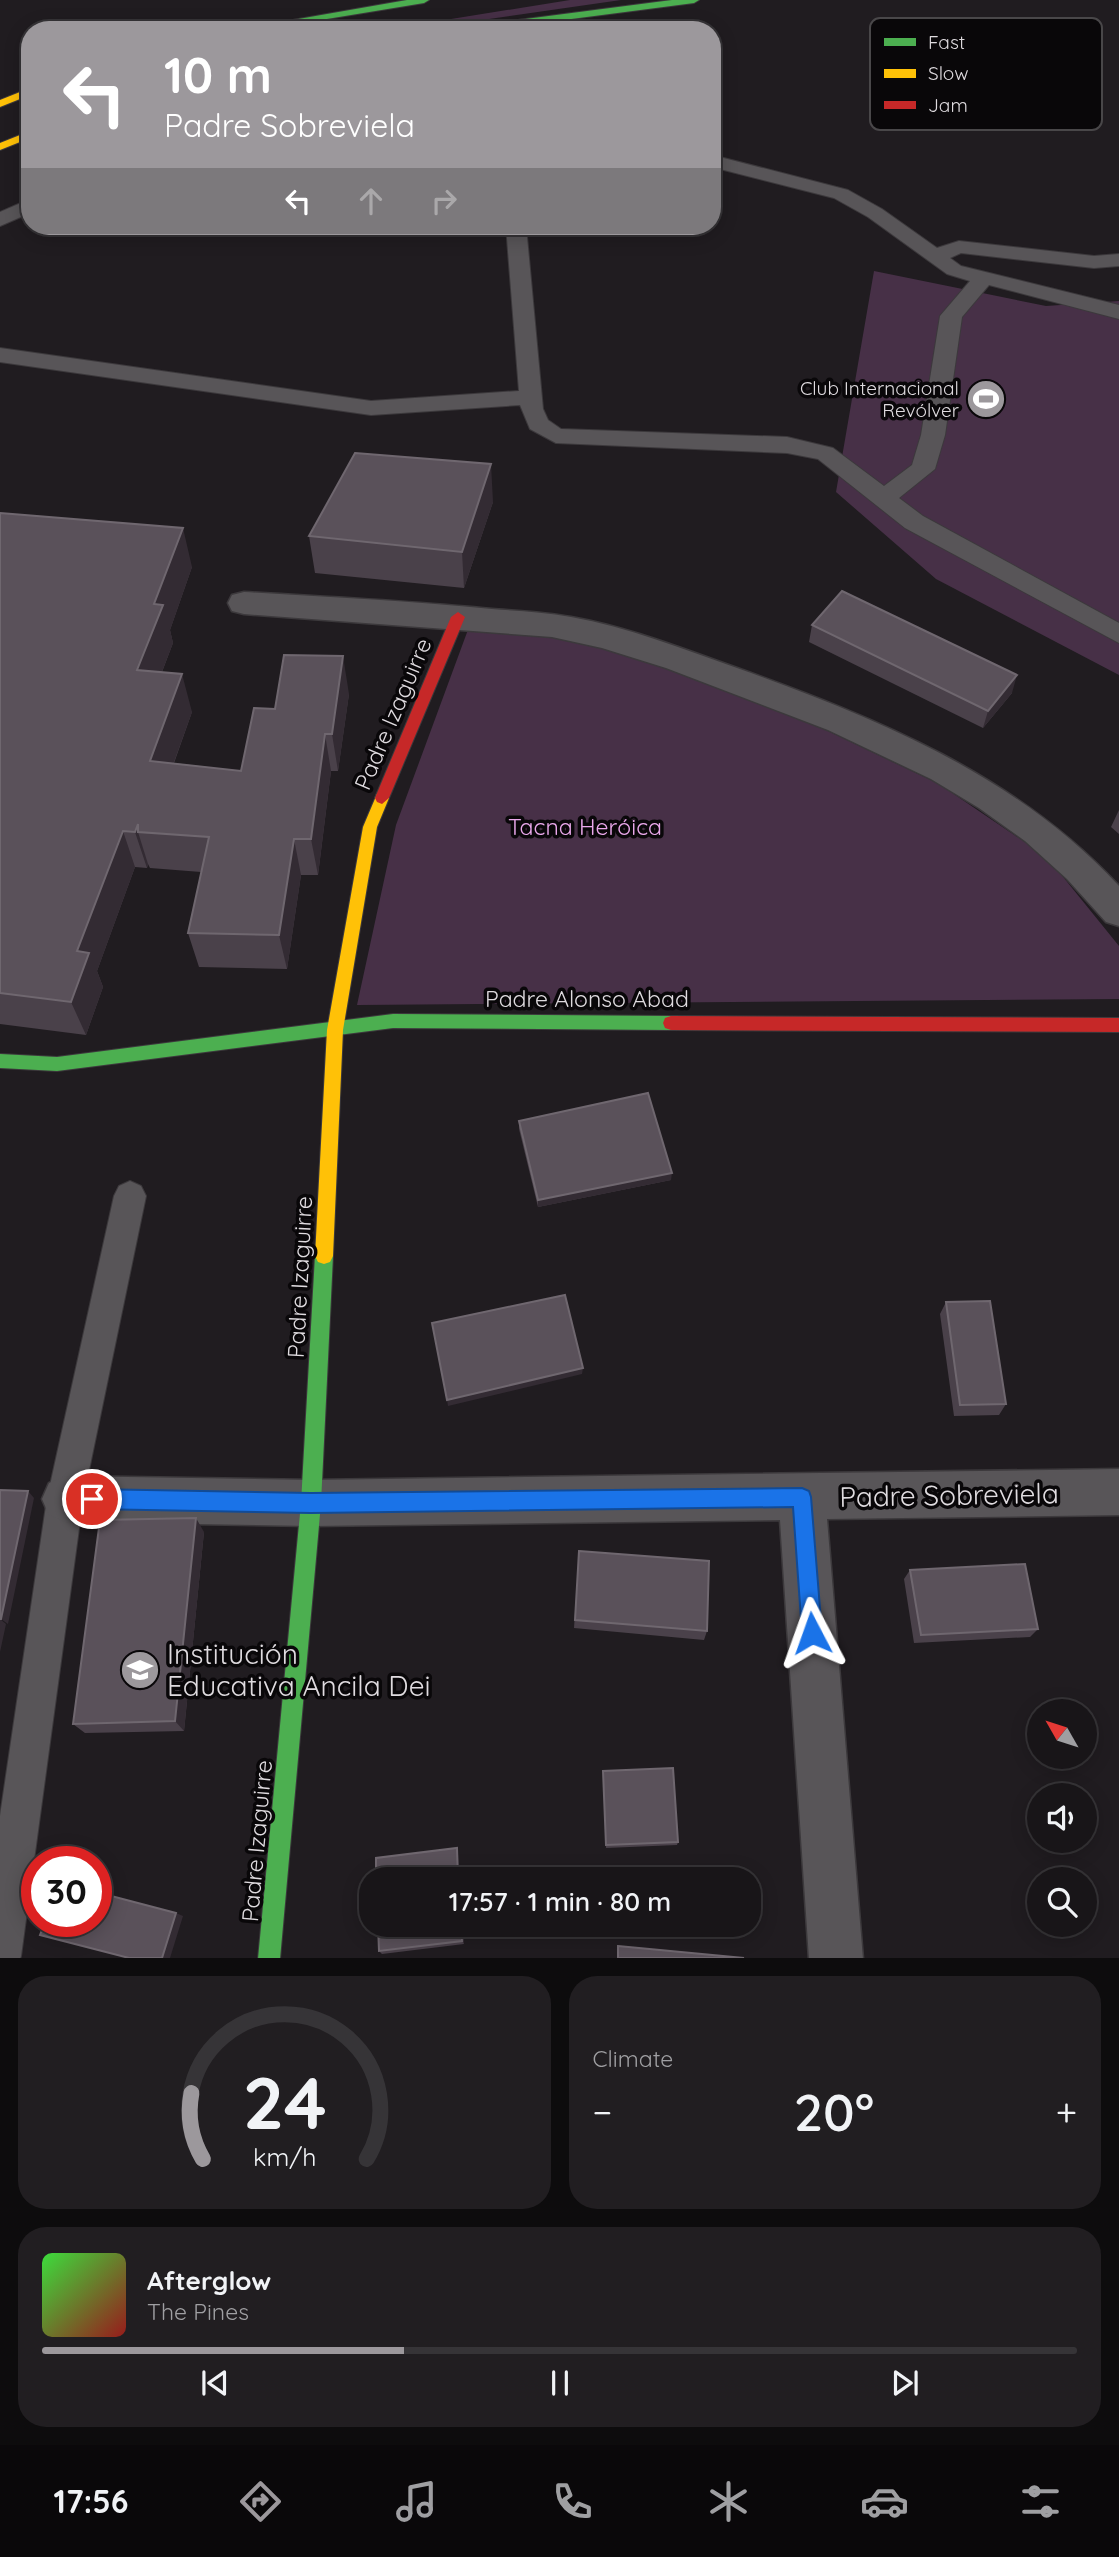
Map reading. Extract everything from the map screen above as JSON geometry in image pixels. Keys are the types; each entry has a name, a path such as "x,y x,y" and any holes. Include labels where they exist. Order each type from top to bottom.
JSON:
{"street":[{"path":"296,21 424,0"},
{"path":"532,21 694,0"},
{"path":"0,104 21,95"},
{"path":"0,148 21,138"},
{"path":"244,603 458,617 581,630 677,660 816,709 937,764 1025,820 1091,877 1119,911"},
{"name":"Padre Izaguirre","path":"269,1958 311,1503 335,1030 370,827 458,617"},
{"name":"Padre Alonso Abad","path":"0,1061 57,1064 393,1021 1119,1025"},
{"name":"Padre Sobreviela","path":"65,1499 311,1503 1119,1492"},
{"path":"802,1497 836,1958"}],"lane":[{"path":"721,163 841,194 875,213 954,270 1119,312"},
{"path":"0,220 21,210"},
{"path":"518,235 531,397 538,424 556,436 787,445 825,453 914,522 1119,634"},
{"path":"933,257 959,247 1094,262 1119,260"},
{"path":"884,498 923,469 933,435 951,316 984,278"},
{"path":"0,355 371,408 531,397"},
{"path":"0,1955 65,1499 130,1196"}],"green space":[{"path":"570,0 621,0 475,21 439,21"},
{"name":"Club Internacional Revólver","path":"874,271 1046,306 1119,301 1119,675 936,579 836,492"},
{"name":"Tacna Heróica","path":"469,627 579,641 689,674 809,722 939,784 1047,857 1119,946 1119,999 357,1005 396,825"}],"building":[{"path":"355,453 491,464 462,552 309,536"},
{"path":"0,513 183,528 154,604 163,605 137,670 182,674 150,761 241,771 254,708 275,709 284,655 343,656 332,734 325,734 311,839 294,839 279,935 188,933 209,837 138,832 138,824 135,832 123,831 77,951 89,953 71,1002 0,993"},
{"path":"842,591 1017,675 988,711 812,625"},
{"path":"648,1093 672,1173 538,1200 519,1121"},
{"path":"565,1295 583,1368 447,1400 432,1323"},
{"path":"990,1301 1006,1404 960,1405 946,1302"},
{"path":"0,1490 28,1491 1,1619 0,1619"},
{"path":"196,1518 175,1721 73,1724 100,1520"},
{"path":"579,1551 709,1561 707,1631 575,1620"},
{"path":"1025,1564 1038,1629 921,1635 910,1570"},
{"path":"673,1768 678,1842 606,1845 603,1771"},
{"path":"457,1848 458,1867 376,1867 376,1858"},
{"path":"112,1896 176,1913 162,1958 129,1958 48,1937 112,1937"},
{"path":"378,1937 462,1937 462,1941 379,1951"},
{"path":"618,1946 744,1958 618,1958"}],"traffic: fast":[{"path":"296,21 424,0"},
{"path":"532,21 694,0"},
{"path":"0,1061 57,1064 393,1021 671,1023"},
{"path":"269,1958 311,1503 324,1256"}],"traffic: slow":[{"path":"0,104 21,95"},
{"path":"0,147 21,138"},
{"path":"324,1256 335,1030 370,827 382,798"}],"traffic: jam":[{"path":"382,798 458,617"},
{"path":"671,1023 1119,1025"}],"place":[{"name":"Club Internacional Revólver","path":"986,399"},
{"name":"Institución Educativa Ancila Dei","path":"140,1670"}],"route":[{"path":"92,1499 311,1503 802,1497 812,1633"}]}
